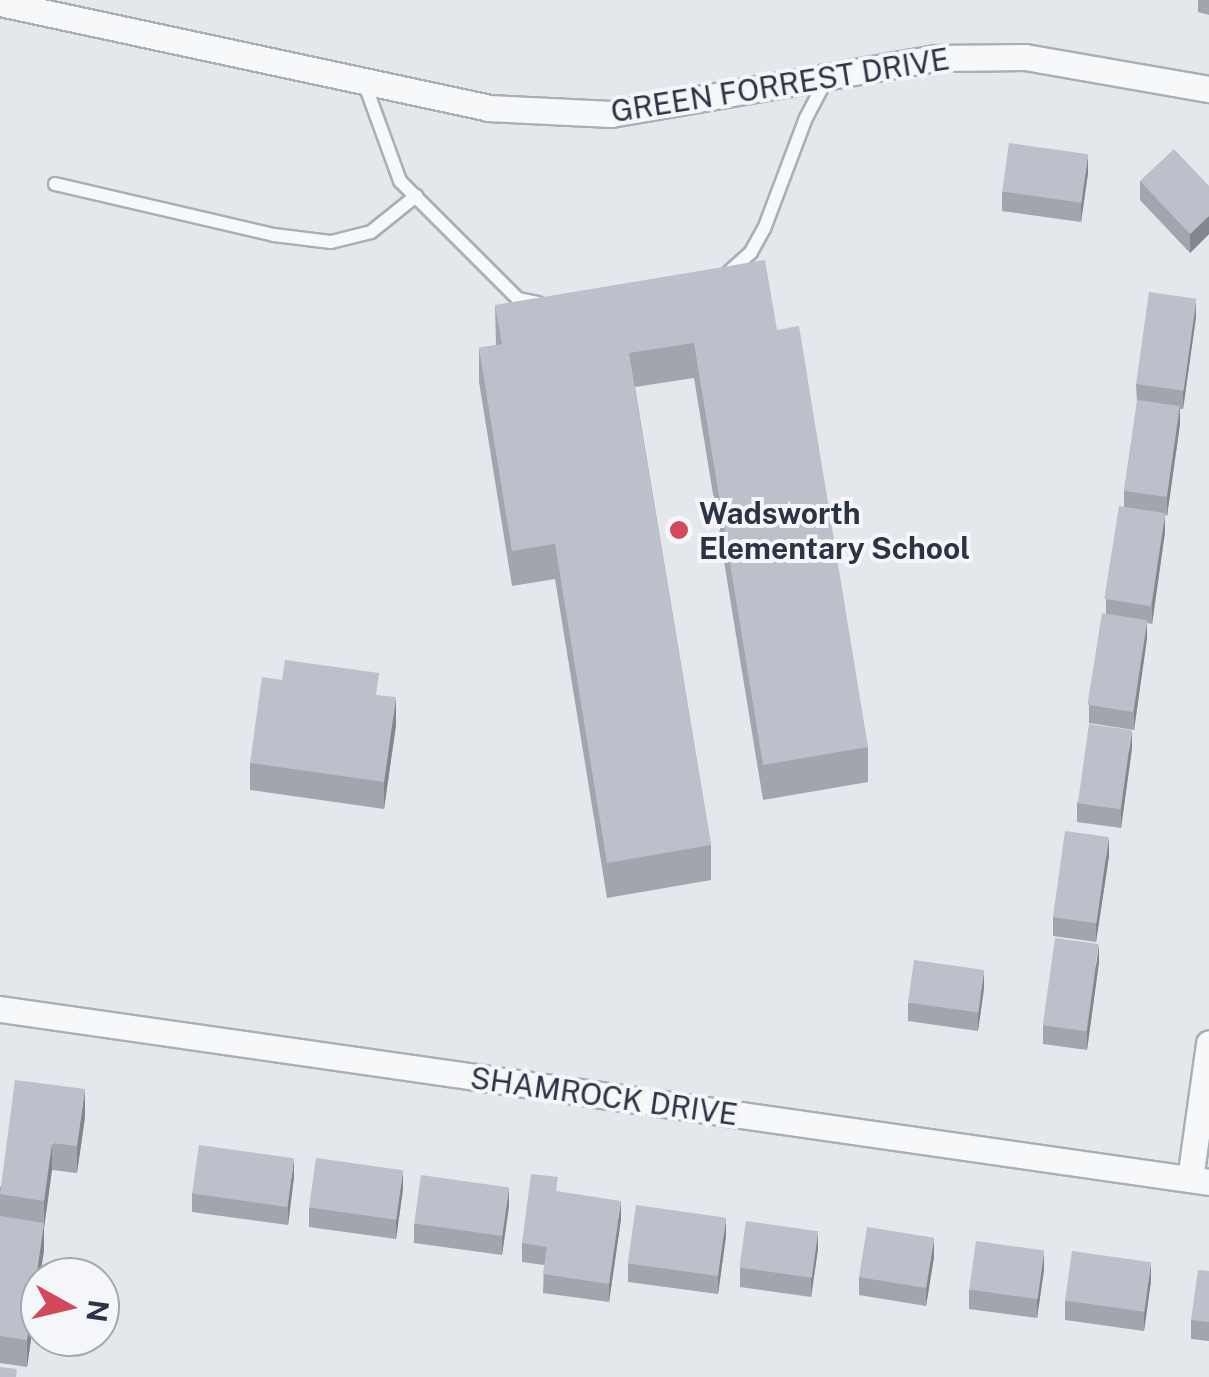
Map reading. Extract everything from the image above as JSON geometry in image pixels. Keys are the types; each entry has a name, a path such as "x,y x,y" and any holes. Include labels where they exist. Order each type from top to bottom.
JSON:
{"street":[{"name":"GREEN FORREST DRIVE","path":"0,4 488,108 611,114 935,58 1025,58 1209,89"},
{"name":"SHAMROCK DRIVE","path":"0,1010 1200,1181"},
{"path":"1200,1181 1209,1043"}],"lane":[{"path":"714,275 732,272 751,252 806,118 828,76"},
{"path":"364,82 400,181 518,299 550,306"},
{"path":"55,184 274,235 331,242 371,232 416,196"}],"building":[{"path":"1009,143 1088,154 1081,203 1002,192"},
{"path":"1174,149 1209,186 1209,216 1190,234 1140,181"},
{"path":"765,260 777,330 799,326 868,747 763,765 694,343 629,353 711,845 607,863 555,544 512,551 479,348 502,344 495,305"},
{"path":"1149,292 1197,299 1184,391 1136,384"},
{"path":"1137,400 1180,406 1167,497 1124,491"},
{"path":"1119,506 1165,513 1151,606 1104,599"},
{"path":"1102,613 1147,620 1133,712 1087,705"},
{"path":"285,660 379,673 376,695 396,697 384,782 250,763 262,677 282,680"},
{"path":"1089,724 1132,730 1120,809 1078,803"},
{"path":"1065,831 1109,837 1096,923 1053,917"},
{"path":"1055,938 1099,944 1086,1031 1043,1025"},
{"path":"914,960 984,970 978,1012 908,1003"},
{"path":"15,1080 85,1089 77,1146 52,1143 44,1201 0,1194"},
{"path":"199,1145 294,1158 287,1207 192,1194"},
{"path":"316,1158 403,1170 396,1220 309,1208"},
{"path":"531,1174 558,1177 556,1191 621,1201 609,1284 543,1274 547,1247 522,1243"},
{"path":"421,1175 509,1187 502,1236 414,1224"},
{"path":"636,1205 726,1218 718,1276 628,1263"},
{"path":"0,1216 44,1223 39,1257 20,1257 20,1339 0,1336"},
{"path":"746,1221 818,1231 812,1278 739,1268"},
{"path":"867,1227 934,1238 926,1288 859,1277"},
{"path":"976,1241 1044,1251 1038,1299 969,1290"},
{"path":"1072,1251 1151,1262 1144,1312 1065,1301"},
{"path":"1198,1270 1209,1271 1209,1322 1191,1320"},
{"path":"0,1367 17,1369 16,1377 0,1377"}],"place":[{"name":"Wadsworth Elementary School","path":"679,530"}]}
